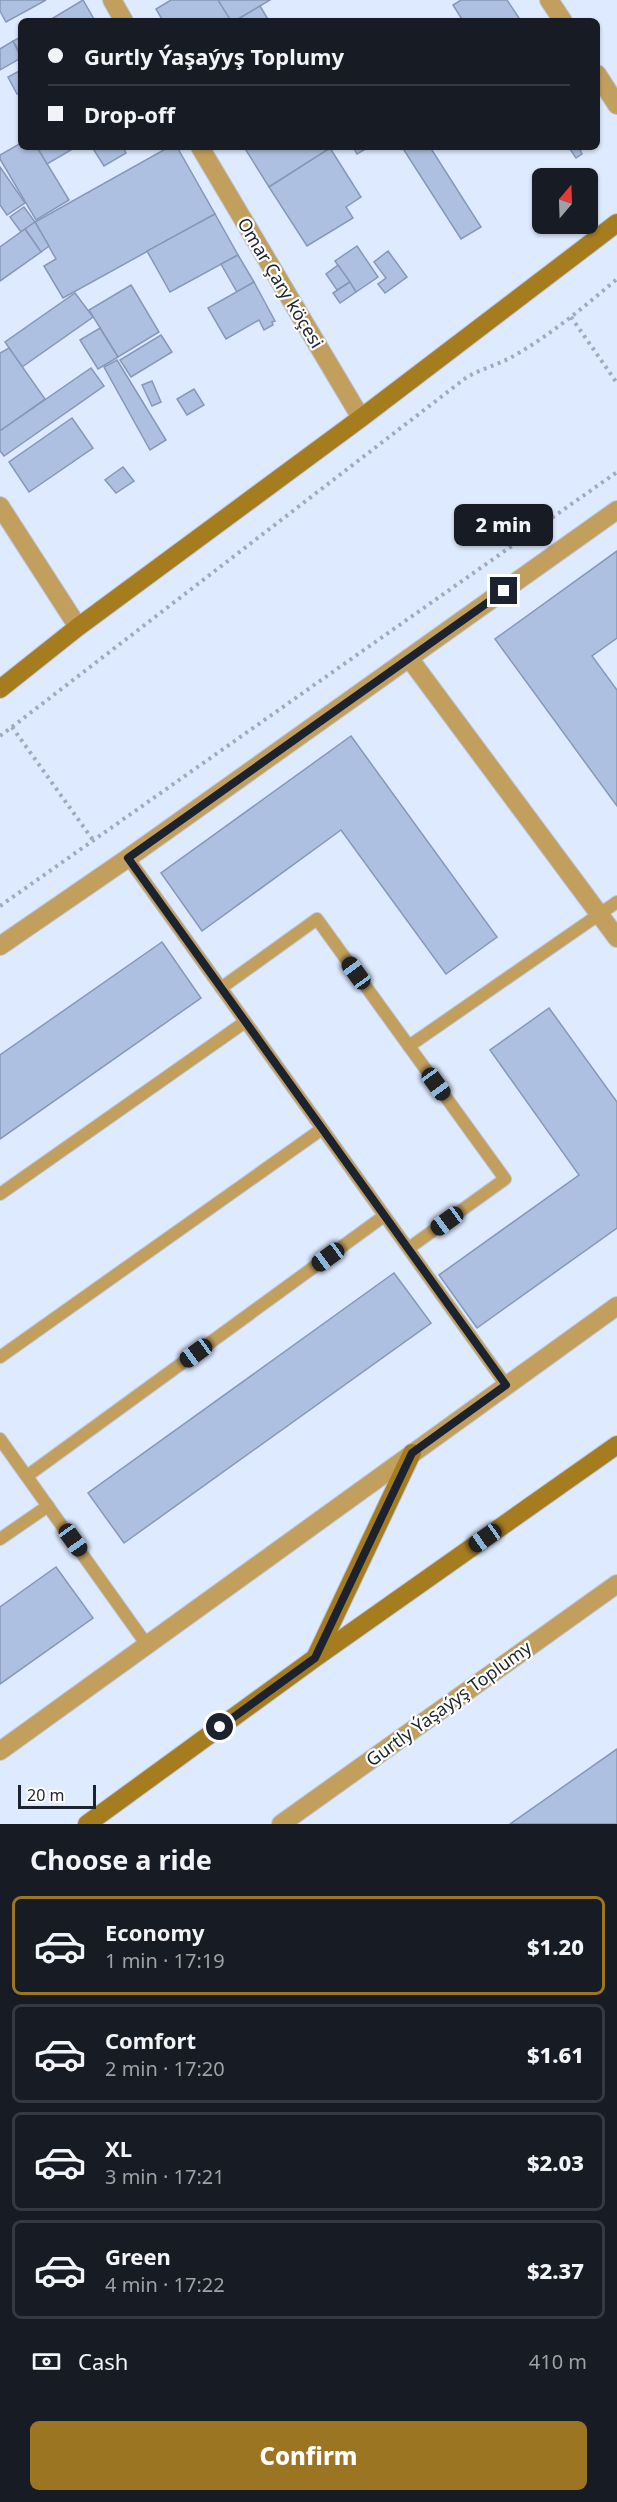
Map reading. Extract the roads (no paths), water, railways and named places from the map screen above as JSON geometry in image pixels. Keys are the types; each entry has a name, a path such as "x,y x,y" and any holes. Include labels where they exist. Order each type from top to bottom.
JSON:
{"street":[{"path":"112,0 122,18"},
{"path":"549,0 561,18"},
{"path":"600,79 617,105"},
{"name":"Omar Çary köçesi","path":"202,150 361,418"},
{"path":"0,689 78,627 361,418 617,223"},
{"path":"0,506 78,627"},
{"path":"0,945 128,858 617,510"},
{"path":"409,658 617,938"},
{"path":"0,1751 617,1306"},
{"path":"87,1824 315,1658 617,1445"},
{"path":"315,1658 412,1453"},
{"name":"Gurtly Ýaşaýyş Toplumy","path":"280,1824 617,1584"}],"lane":[{"path":"128,858 506,1385"},
{"path":"409,1046 617,902"},
{"path":"221,988 317,919 409,1046 505,1179 409,1248"},
{"path":"0,1194 245,1022"},
{"path":"0,1357 322,1129"},
{"path":"27,1476 384,1216"},
{"path":"0,1439 147,1644"},
{"path":"0,1539 48,1506"}]}
